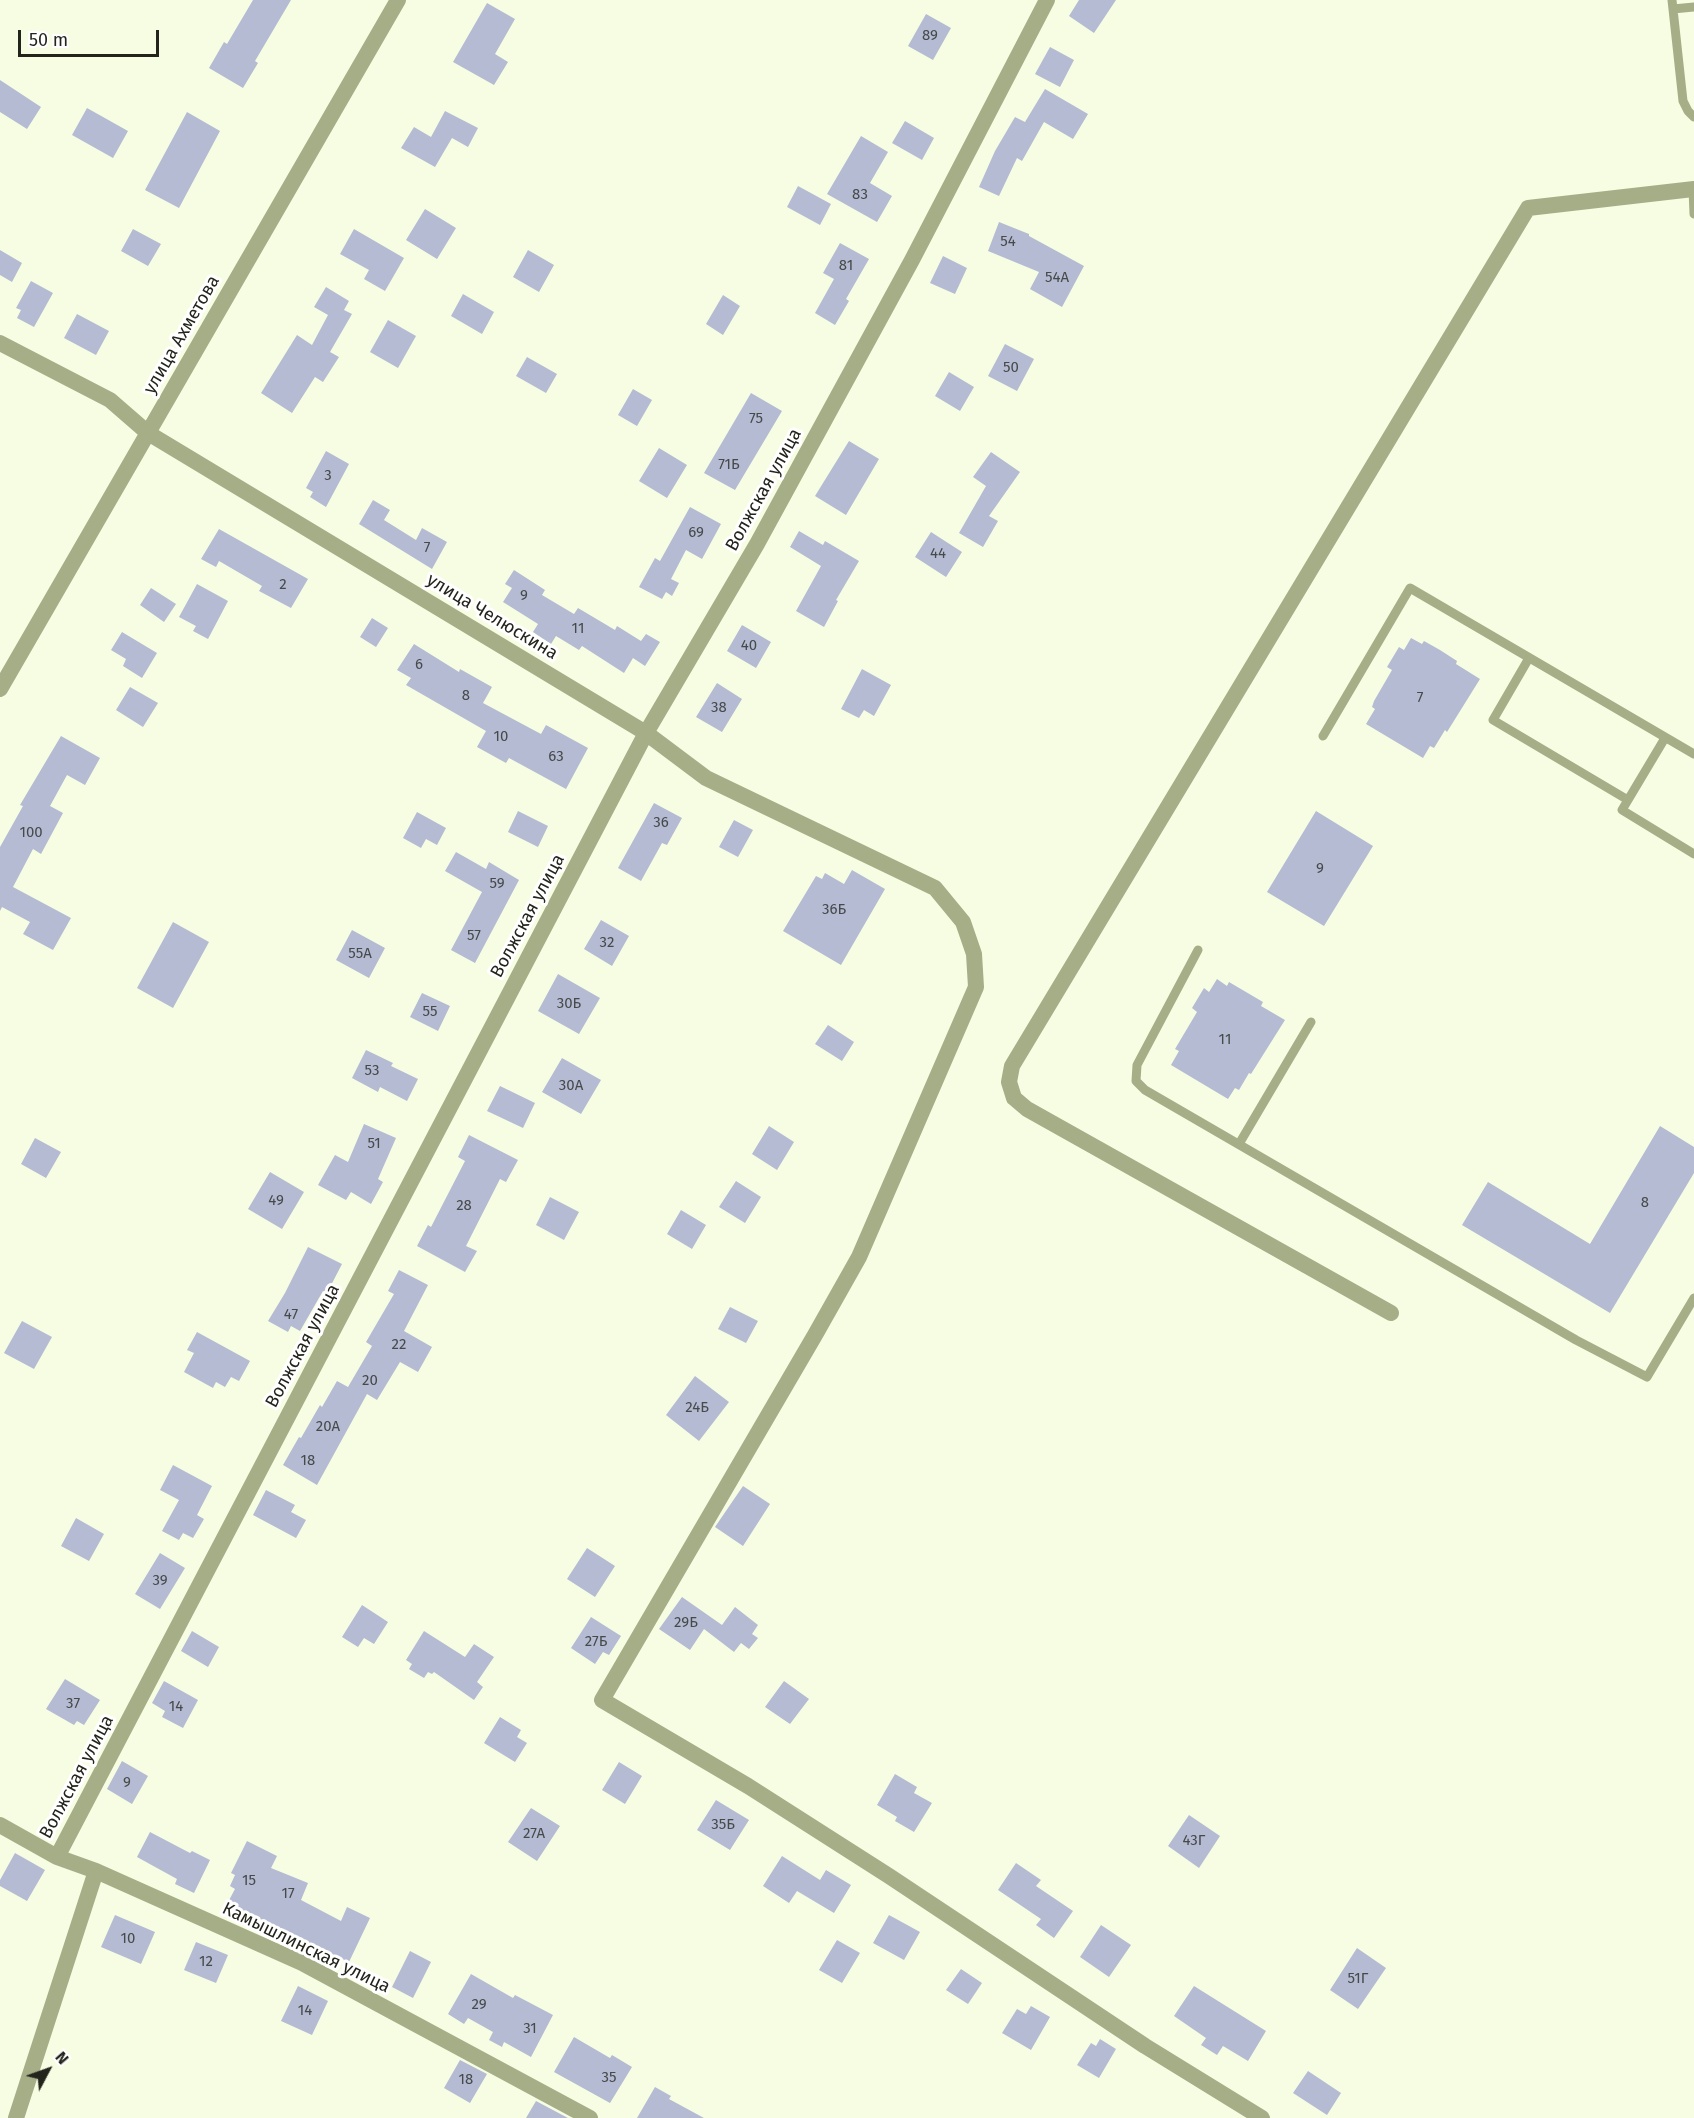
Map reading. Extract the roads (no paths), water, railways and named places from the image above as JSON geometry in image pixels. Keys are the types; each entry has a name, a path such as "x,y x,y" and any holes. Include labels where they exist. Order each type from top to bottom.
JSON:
{"street":[{"name":"улица Ахметова","path":"0,689 398,0"},
{"name":"Волжская улица","path":"57,1857 646,733 757,544 907,270 1047,0"},
{"path":"1391,1313 1027,1109 1014,1098 1009,1082 1012,1066 1528,208 1693,189"},
{"name":"улица Челюскина","path":"0,343 111,400 148,433 646,733 706,778 935,888 963,922 974,954 976,987 859,1257 602,1700 748,1786 889,1876 1145,2046 1262,2118"},
{"name":"Камышлинская улица","path":"0,1825 57,1857 96,1871 302,1964 590,2118"},
{"path":"16,2118 96,1871"}],"lane":[{"path":"1694,7 1672,5 1683,101 1694,117"},
{"path":"1693,189 1694,214"},
{"path":"1323,736 1410,588 1694,754"},
{"path":"1529,658 1492,720 1628,800"},
{"path":"1665,738 1622,810 1694,854"},
{"path":"1198,950 1137,1065 1136,1081 1145,1090 1576,1340 1647,1377 1694,1298"},
{"path":"1239,1144 1311,1022"}]}
